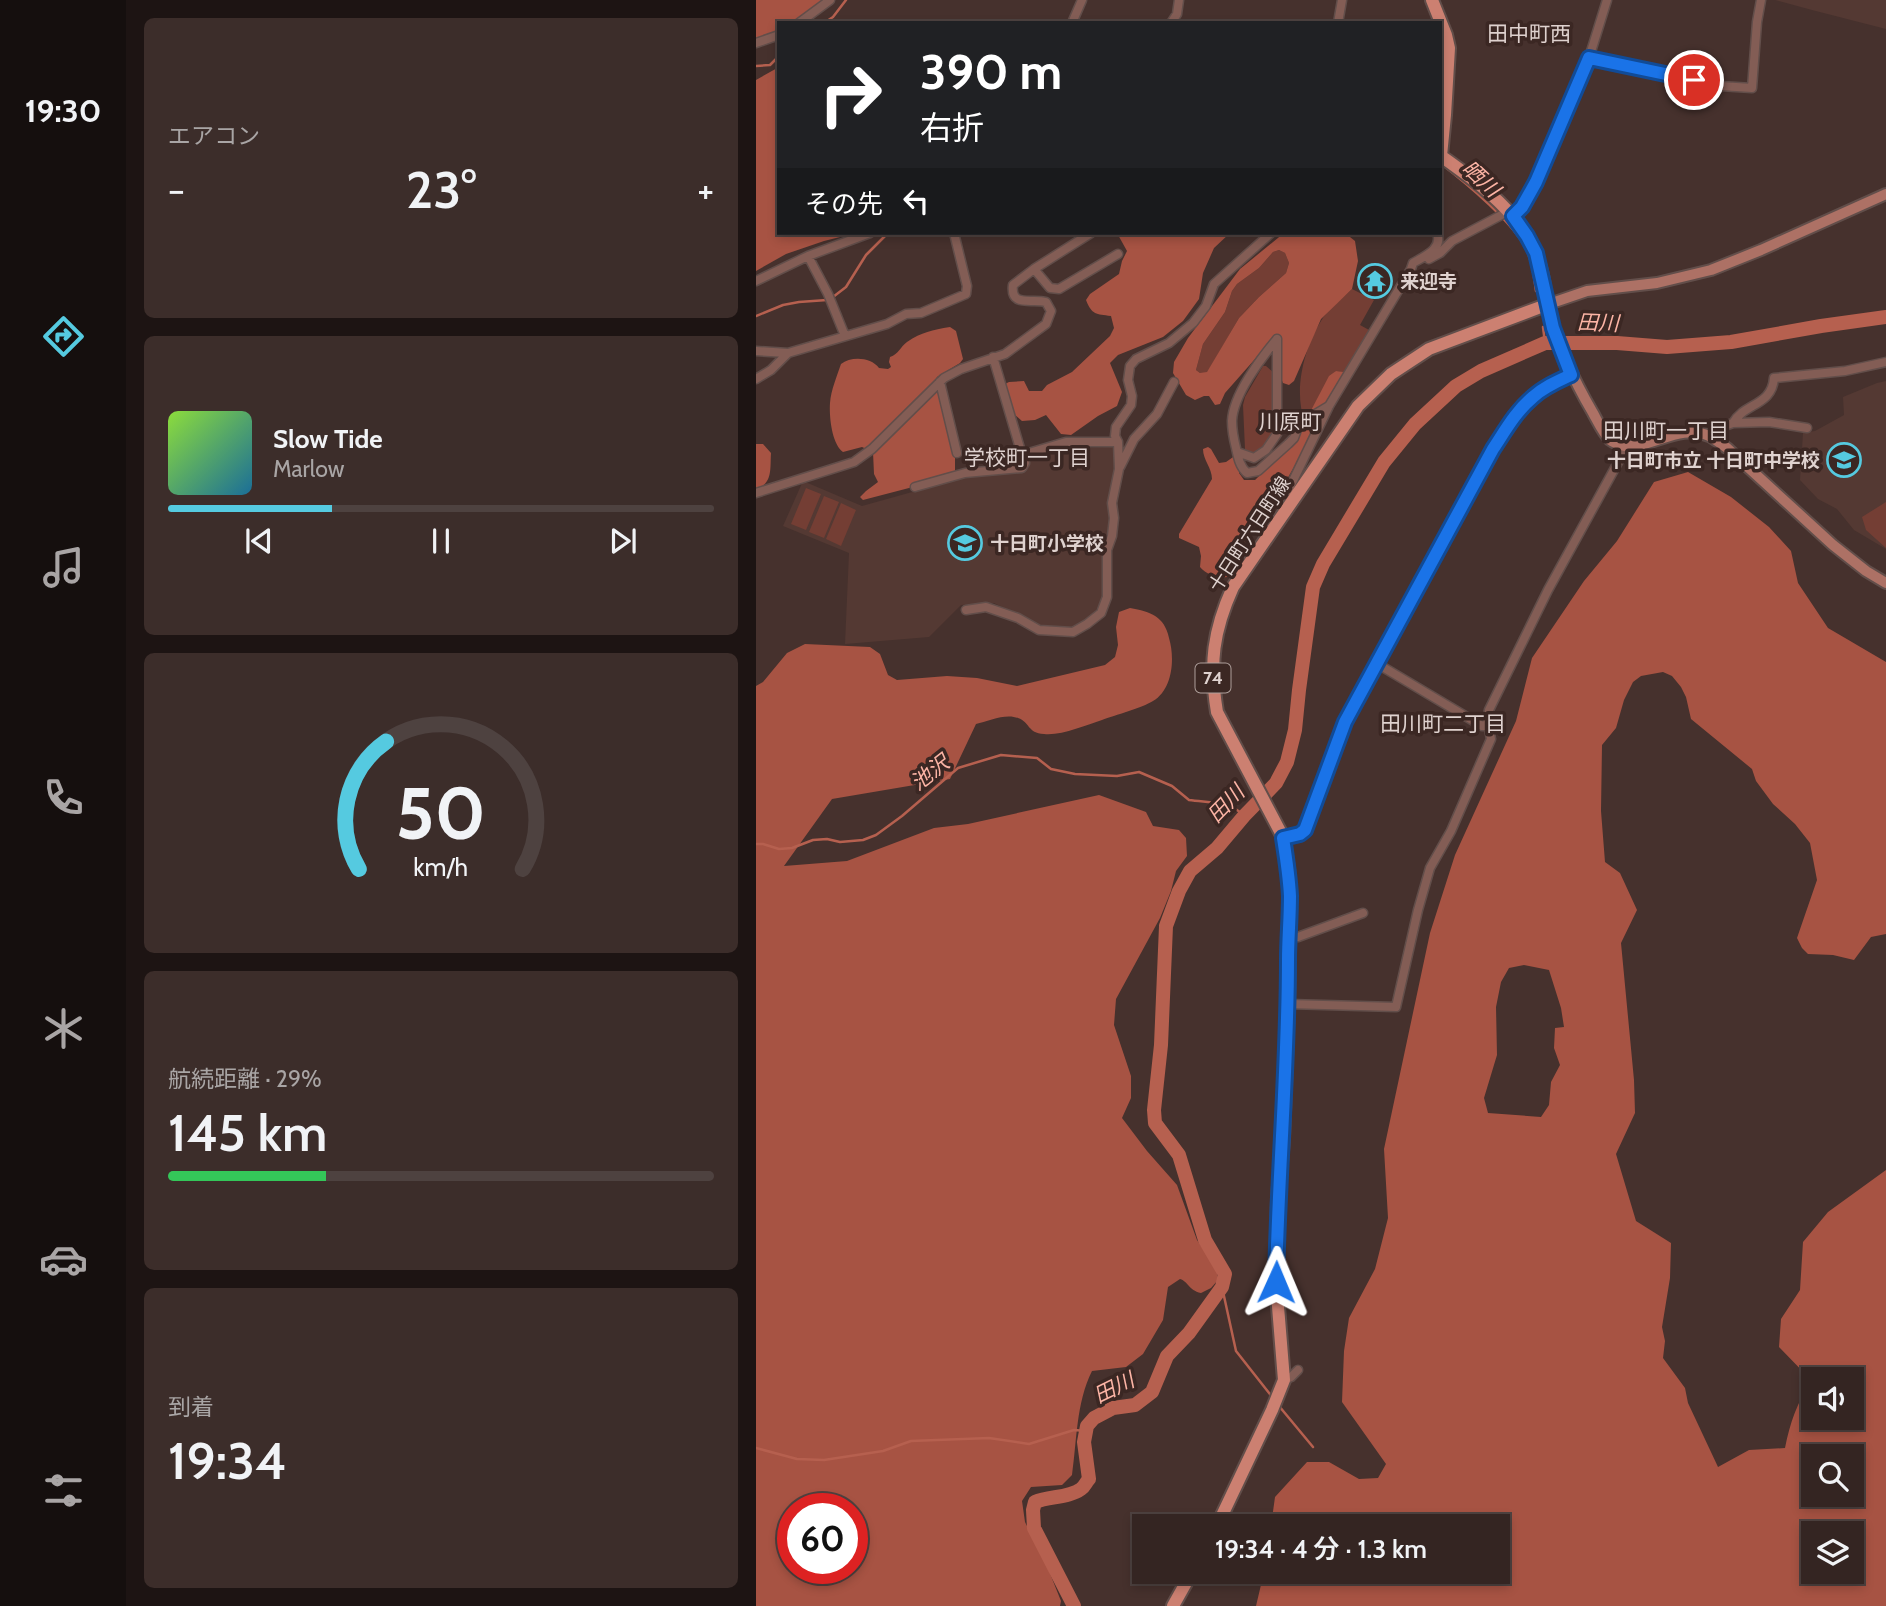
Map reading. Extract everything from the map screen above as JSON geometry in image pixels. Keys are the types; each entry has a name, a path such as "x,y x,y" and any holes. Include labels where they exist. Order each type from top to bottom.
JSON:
{"main road":[{"path":"1432,0 1440,21"},
{"path":"1442,25 1449,48 1442,149"},
{"path":"1442,159 1481,184 1511,213 1527,236 1536,253 1546,305 1571,375 1611,440 1623,446 1637,446 1682,433 1709,436 1727,448 1833,545 1886,583"},
{"path":"1546,305 1587,291 1657,283 1711,270 1886,194"},
{"name":"十日町六日町線","path":"1222,1514 1276,1403 1284,1380 1276,1282 1290,896 1283,838 1217,712 1213,666 1217,628 1233,587 1358,406 1391,374 1429,349 1546,305"},
{"path":"1174,1606 1186,1584"}],"street":[{"path":"802,21 830,0"},
{"path":"1073,21 1082,0"},
{"path":"1172,21 1177,14 1179,0"},
{"path":"1338,21 1342,0"},
{"path":"1411,270 1440,253 1452,241 1522,207 1536,182 1589,58 1607,0"},
{"path":"1589,58 1720,86 1752,88 1761,0"},
{"path":"756,43 777,36"},
{"path":"756,281 808,256 865,235"},
{"path":"756,351 788,352 845,337 887,324 906,314 921,313 966,294 967,286 954,235"},
{"path":"756,493 854,462 872,449 944,378 961,369 1005,354 1046,324 1051,311 1046,302 1014,298 1013,285 1034,268 1088,235"},
{"path":"966,610 986,607 1018,618 1039,630 1073,632 1101,612 1107,597 1107,550 1112,536 1112,503 1119,469 1116,427 1131,405 1129,366 1136,359 1169,343 1193,323 1206,306 1214,284 1269,235"},
{"path":"1295,496 1289,489 1329,406 1413,263 1433,251 1438,244 1438,235"},
{"path":"1034,268 1054,290 1118,254"},
{"path":"808,256 833,304 845,337"},
{"path":"1237,452 1255,458 1266,450 1277,434 1277,339 1237,397 1232,420 1237,452 1242,469 1247,473 1258,471 1294,438 1299,424 1329,406"},
{"path":"756,379 771,370 788,352"},
{"path":"915,487 965,473 1023,468 1025,460 993,357"},
{"path":"1734,423 1737,417 1764,398 1773,388 1774,378 1845,371 1886,362"},
{"path":"1283,838 1305,830 1345,722 1500,438 1533,397 1571,375"},
{"path":"1119,469 1134,439 1157,414 1174,382"},
{"path":"940,383 957,453"},
{"path":"1709,436 1716,429 1734,423 1769,422 1807,428"},
{"path":"1022,455 1066,442 1118,442"},
{"path":"1288,1004 1396,1007 1430,867 1451,831 1491,739 1489,710 1548,590 1621,457 1623,446"},
{"path":"1376,663 1482,726 1488,726"},
{"path":"1288,936 1298,937 1363,913"},
{"path":"1284,1380 1298,1370"}],"shaded area":[{"path":"756,0 824,0 795,21 777,21 777,31 756,42"},
{"path":"1775,0 1886,0 1886,29 1812,10"},
{"path":"777,68 777,235 848,235 786,254 756,271 756,80"},
{"path":"1118,235 1228,235 1214,248 1203,273 1199,299 1183,321 1163,337 1118,355 1110,363 1122,392 1117,406 1071,435 1061,434 1046,415 1035,420 1022,421 1015,415 1005,384 1024,381 1029,391 1042,391 1047,385 1072,372 1110,336 1114,328 1111,316 1095,313 1086,300 1090,294 1119,274 1127,251"},
{"path":"1282,235 1348,235 1355,241 1358,261 1352,289 1321,319 1294,381 1289,385 1283,383 1275,364 1277,351 1270,342 1225,393 1220,404 1215,405 1209,396 1195,400 1186,395 1173,373 1174,362 1188,338 1240,269","holes":["1279,250 1285,253 1289,263 1286,273 1239,318 1207,372 1200,373 1196,370 1203,344 1225,312 1237,284 1259,268 1273,252"]},
{"path":"1279,250 1285,253 1289,263 1286,273 1239,318 1207,373 1200,373 1196,370 1203,344 1225,312 1232,291 1273,252"},
{"path":"1352,289 1374,300 1360,325 1369,330 1345,372 1336,371 1305,422 1300,384 1305,357 1324,317"},
{"path":"950,327 956,331 963,359 937,377 935,382 955,457 955,476 863,500 860,497 878,482 874,474 873,452 862,447 843,452 836,443 831,423 831,398 841,364 861,359 879,368 888,369 891,367 890,357 907,342 927,332"},
{"path":"1263,366 1274,373 1275,430 1267,445 1249,453 1245,449 1243,405"},
{"path":"1336,371 1345,372 1331,405 1271,506 1250,530 1227,577 1216,577 1205,572 1200,567 1199,547 1179,538 1212,479 1203,449 1211,449 1219,463 1236,455 1239,458 1239,473 1244,480 1255,480 1294,443 1329,376"},
{"name":"十日町市立 十日町中学校","path":"1886,381 1886,549 1854,530 1837,509 1818,499 1800,480 1803,433 1815,431 1844,415 1843,397"},
{"path":"756,444 763,444 771,453 768,479 756,489"},
{"name":"十日町小学校","path":"1112,447 1116,451 1115,480 1108,504 1112,518 1103,596 1094,614 1074,628 1039,625 994,603 961,605 929,637 845,644 849,553 783,526 803,481 862,506 966,477 1017,471 1035,456 1064,449"},
{"path":"1688,472 1731,497 1769,527 1791,551 1798,583 1828,628 1886,662 1886,934 1871,937 1854,960 1833,955 1808,954 1802,948 1797,938 1817,880 1810,843 1795,824 1773,804 1756,781 1752,769 1691,719 1686,697 1672,676 1663,672 1641,676 1633,682 1624,700 1616,728 1602,745 1601,811 1605,862 1620,873 1637,910 1621,943 1635,1113 1616,1154 1636,1221 1671,1243 1670,1278 1662,1327 1665,1341 1663,1358 1685,1388 1688,1403 1718,1467 1749,1450 1785,1448 1801,1399 1801,1430 1864,1430 1864,1367 1801,1367 1801,1370 1779,1347 1781,1319 1800,1290 1803,1242 1828,1212 1886,1170 1886,1606 1256,1606 1261,1584 1510,1584 1510,1514 1273,1514 1275,1497 1307,1462 1329,1462 1359,1479 1378,1478 1386,1464 1342,1402 1344,1351 1349,1318 1375,1269 1388,1218 1384,1149 1430,933 1455,855 1516,721 1532,658 1584,581 1617,541 1654,482","holes":["1524,965 1549,970 1564,1027 1555,1028 1554,1048 1560,1065 1551,1082 1549,1105 1541,1117 1488,1113 1484,1098 1497,1055 1496,1007 1501,982 1509,968"]},
{"path":"806,488 821,494 806,530 791,524"},
{"path":"824,496 839,502 824,538 809,532"},
{"path":"1886,502 1886,548 1866,530 1862,517"},
{"path":"841,503 856,510 841,546 826,539"},
{"path":"1130,608 1156,616 1164,625 1171,646 1172,664 1165,689 1160,696 1142,706 1058,733 1038,733 1022,720 1008,716 976,724 950,779 832,799 784,866 847,861 934,828 968,824 1099,795 1146,812 1153,826 1179,830 1186,838 1187,856 1176,871 1160,918 1116,999 1114,1025 1131,1076 1131,1098 1122,1118 1177,1185 1197,1240 1217,1270 1218,1280 1211,1288 1201,1293 1180,1279 1168,1287 1163,1320 1143,1354 1126,1367 1092,1371 1080,1409 1072,1475 1062,1485 1031,1487 1022,1501 1025,1522 1049,1571 1061,1601 1060,1606 756,1606 756,686 763,682 787,653 805,644 870,647 880,654 888,675 897,680 947,676 977,678 1017,686 1105,665 1115,657 1118,645 1116,627 1119,612"}],"waterway":[{"path":"827,21 846,0"},
{"path":"756,66 770,65 777,58"},
{"name":"晒川","path":"1442,165 1502,217 1522,242 1528,253 1536,291"},
{"name":"晒川","path":"833,297 846,287 866,255 886,235"},
{"name":"晒川","path":"756,316 783,305 827,300"},
{"name":"田川","path":"1074,1606 1034,1528 1035,1502 1071,1494 1084,1487 1089,1479 1084,1442 1087,1426 1094,1418 1113,1408 1135,1405 1152,1392 1167,1356 1189,1333 1222,1287 1225,1274 1205,1240 1179,1155 1155,1123 1166,926 1190,871 1217,848 1276,783 1287,762 1295,730 1313,587 1323,564 1384,462 1415,424 1456,386 1481,371 1545,343 1617,343 1667,347 1731,342 1886,317"},
{"name":"晒川","path":"1543,327 1545,343"},
{"name":"池沢","path":"756,844 779,849 792,848 813,840 863,840 876,835 902,816 958,768 1001,755 1037,758 1051,769 1075,774 1117,776 1139,772 1172,786 1189,800 1232,807 1244,816"},
{"path":"1222,1287 1236,1351 1273,1398"},
{"path":"1279,1406 1313,1447"},
{"path":"756,1448 797,1459 824,1460 883,1451 911,1441 989,1438 1029,1444 1074,1430 1086,1431"}],"place":[{"name":"来迎寺","path":"1375,281"},
{"name":"十日町市立 十日町中学校","path":"1844,460"},
{"name":"十日町小学校","path":"965,543"}],"district":[{"name":"田中町西","path":"1529,34"},
{"name":"川原町","path":"1290,422"},
{"name":"田川町一丁目","path":"1666,431"},
{"name":"学校町一丁目","path":"1027,458"},
{"name":"田川町二丁目","path":"1443,724"}],"route":[{"path":"1276,1282 1290,896 1283,838 1305,830 1345,722 1493,449 1520,410 1533,397 1571,375 1546,305 1536,253 1513,216 1522,207 1536,182 1589,58 1694,80"}]}
